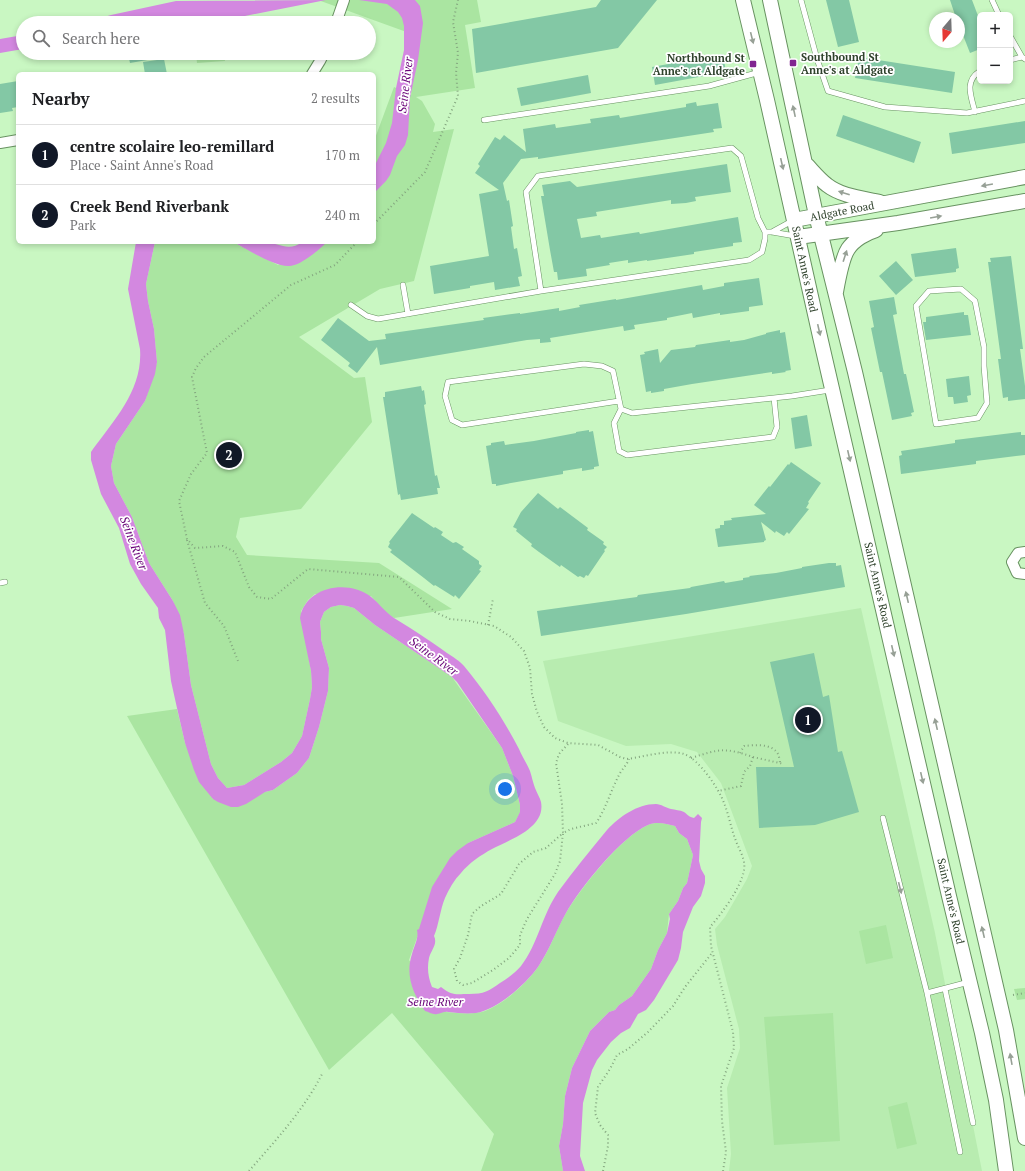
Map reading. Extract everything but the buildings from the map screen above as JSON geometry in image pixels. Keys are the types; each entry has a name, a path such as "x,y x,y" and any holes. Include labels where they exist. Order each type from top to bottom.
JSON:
{"main road":[{"name":"Saint Anne's Road","path":"743,0 761,72 982,1033 996,1100 1006,1171"},
{"name":"Saint Anne's Road","path":"770,0 816,215 855,372 1006,1030 1025,1138"},
{"path":"805,163 827,185 836,191 882,203"},
{"name":"Aldgate Road","path":"794,220 1025,177"},
{"name":"Aldgate Road","path":"798,237 898,223 1025,201"},
{"path":"835,294 848,249 867,233 898,223"},
{"path":"1017,1098 1025,1120"}],"street":[{"path":"338,16 344,0"},
{"path":"313,72 320,60"},
{"path":"0,143 16,140"},
{"path":"1025,552 1018,553 1012,562 1017,573 1025,574"}],"lane":[{"path":"801,0 817,59 828,91 885,107 967,113 1025,102"},
{"path":"992,0 998,12"},
{"path":"1013,41 1023,58 1013,60"},
{"path":"484,120 709,86 761,72"},
{"path":"976,112 969,89 974,75 977,73"},
{"path":"351,305 367,316 378,319 541,291 749,260 762,252 765,232 758,218 741,156 732,148 538,176 526,192 541,291"},
{"name":"Aldgate Road","path":"772,232 794,220"},
{"path":"765,232 772,232"},
{"name":"Aldgate Road","path":"772,232 798,237"},
{"path":"403,285 408,314"},
{"path":"961,289 975,301 984,347 987,403 978,418 936,424 916,306 929,291 961,289"},
{"path":"619,401 462,425 452,420 445,396 448,382 584,364 602,366 613,371 621,409 614,423 619,451 627,455 772,437 777,427 774,398"},
{"path":"621,409 632,413 774,398 833,389"},
{"path":"883,818 927,993 960,1152"},
{"path":"927,993 970,982"},
{"path":"945,989 973,1123"}],"path":[{"path":"376,222 425,172 458,96 456,73 458,53 453,22 458,0"},
{"path":"238,661 224,626 205,603 187,539 179,501 191,474 207,453 192,377 196,368 204,357 291,285 335,265 355,244"},
{"path":"187,539 195,548 223,546 236,552 249,587 257,597 271,599 308,569 398,577 435,612 450,619 494,626 512,637 524,651 530,668 532,694 537,712 544,727 555,738 568,743 598,745 620,757 629,759 678,753 686,755 691,758 709,777 724,801 735,840 744,859 742,877 725,909 710,927 713,952 733,1032 734,1048 721,1086 722,1121 726,1152 723,1171"},
{"path":"488,625 493,599"},
{"path":"568,743 559,754 556,763 562,804 563,832 560,861 556,874 527,919 520,935 520,945 509,958 493,970 472,983 463,985 456,981 454,969 466,941 472,914 480,906 501,894 519,864 533,852 546,848 563,832 596,823 601,816 621,772 629,759"},
{"path":"740,753 744,746 755,745 771,747 778,754 780,763"},
{"path":"691,758 720,749 732,750 753,757 784,764"},
{"path":"718,791 741,786 744,772 750,766 753,757"},
{"path":"603,1171 608,1146 608,1136 600,1125 595,1113 598,1087 610,1069 617,1054 628,1049 648,1032 673,1006 685,987 713,952"},
{"path":"1013,995 1025,993"},
{"path":"249,1171 290,1123 316,1086 322,1074"}],"shaded area":[{"path":"318,0 477,0 481,22 465,25 475,88 416,97 422,101 435,124 433,132 454,129 414,281 380,289 299,337 354,378 365,377 372,422 301,509 240,518 236,537 247,555 379,563 452,609 394,618 385,612 371,596 315,594 308,600 301,611 311,671 312,687 302,736 292,753 281,762 244,785 227,788 218,778 211,764 191,685 184,634 173,601 149,563 132,517 114,483 111,466 116,444 145,401 157,362 154,329 146,284 155,244 237,244 278,265 323,244 376,244 376,136 394,87 411,95 412,34 376,21 376,16 362,16"},
{"path":"197,60 225,61 197,63"},
{"path":"340,605 354,608 375,625 452,677 502,748 513,776 520,805 520,813 515,822 468,843 418,935 409,960 446,1012 471,1013 485,1011 500,1003 521,986 542,960 566,913 581,890 615,851 638,831 651,824 665,824 675,826 679,833 687,839 693,855 687,883 683,888 678,901 669,914 667,933 658,950 651,969 632,996 619,1005 615,1010 609,1012 590,1031 572,1068 565,1096 563,1124 559,1146 563,1171 481,1171 494,1134 392,1013 329,1070 127,716 177,709 185,743 213,799 273,790 297,773 309,758 328,691 329,668 321,639 320,622 324,612 331,607"},
{"path":"861,608 935,933 982,1171 729,1171 731,1154 727,1088 740,1048 739,1029 717,945 715,929 725,917 747,879 752,866 721,783 697,752 671,744 626,746 558,721 543,661"},
{"path":"886,925 893,958 866,964 859,931"},
{"path":"1025,988 1025,999 1017,1000 1014,989"},
{"path":"833,1013 840,1141 774,1145 764,1017"},
{"path":"907,1102 917,1144 897,1149 888,1107"}],"water":[{"path":"326,0 245,16 108,16 176,1"},
{"name":"Seine River","path":"359,0 415,0 420,6 423,23 418,60 410,98 408,135 405,145 397,156 390,175 376,191 376,163 386,143 392,123 396,88 404,50 404,26 402,18 398,12 387,4"},
{"path":"16,36 16,50 0,53 0,39"},
{"name":"Seine River","path":"136,244 155,244 146,284 154,329 157,362 155,374 145,401 116,444 111,466 114,483 132,517 149,563 180,615 191,685 211,764 218,778 227,788 244,785 281,762 292,753 302,736 312,687 311,671 300,618 304,607 310,599 318,593 339,587 361,591 370,596 391,616 464,666 501,717 530,771 534,786 541,802 541,811 538,819 525,832 492,849 475,860 464,869 452,885 443,903 434,936 435,944 429,958 428,972 432,987 438,989 441,987 454,994 486,992 514,973 521,966 532,948 548,910 558,892 607,830 617,820 629,812 642,806 656,804 682,811 694,818 698,814 702,818 699,861 705,876 705,883 701,896 693,907 683,932 678,960 654,1000 646,1010 638,1014 630,1028 621,1033 611,1042 597,1060 592,1070 583,1103 580,1156 585,1171 563,1171 559,1146 563,1124 565,1096 572,1068 590,1031 609,1012 615,1010 619,1005 632,996 651,969 658,950 667,933 670,919 669,914 678,901 683,888 687,883 693,855 687,839 679,833 675,826 658,823 648,825 626,840 602,864 572,902 546,954 533,974 502,1002 484,1011 476,1013 447,1012 432,1014 425,1011 411,984 409,969 417,939 417,930 419,929 432,887 450,858 457,851 468,843 515,822 520,812 520,805 513,776 502,748 457,682 452,677 375,625 354,608 340,605 331,607 324,612 320,622 321,639 329,668 328,691 309,758 297,773 273,790 265,792 246,804 238,807 231,807 213,799 199,782 185,743 171,681 165,630 159,618 158,608 141,584 130,564 119,528 101,494 91,460 91,452 126,403 137,377 140,364 140,349 128,289"},
{"path":"237,244 275,244 288,247 299,244 325,244 303,261 293,266 275,263"}],"place":[{"name":"Southbound St Anne's at Aldgate","path":"793,63"},
{"name":"Northbound St Anne's at Aldgate","path":"753,64"},
{"name":"Creek Bend Riverbank","path":"229,455"},
{"name":"centre scolaire leo-remillard","path":"808,720"}]}
